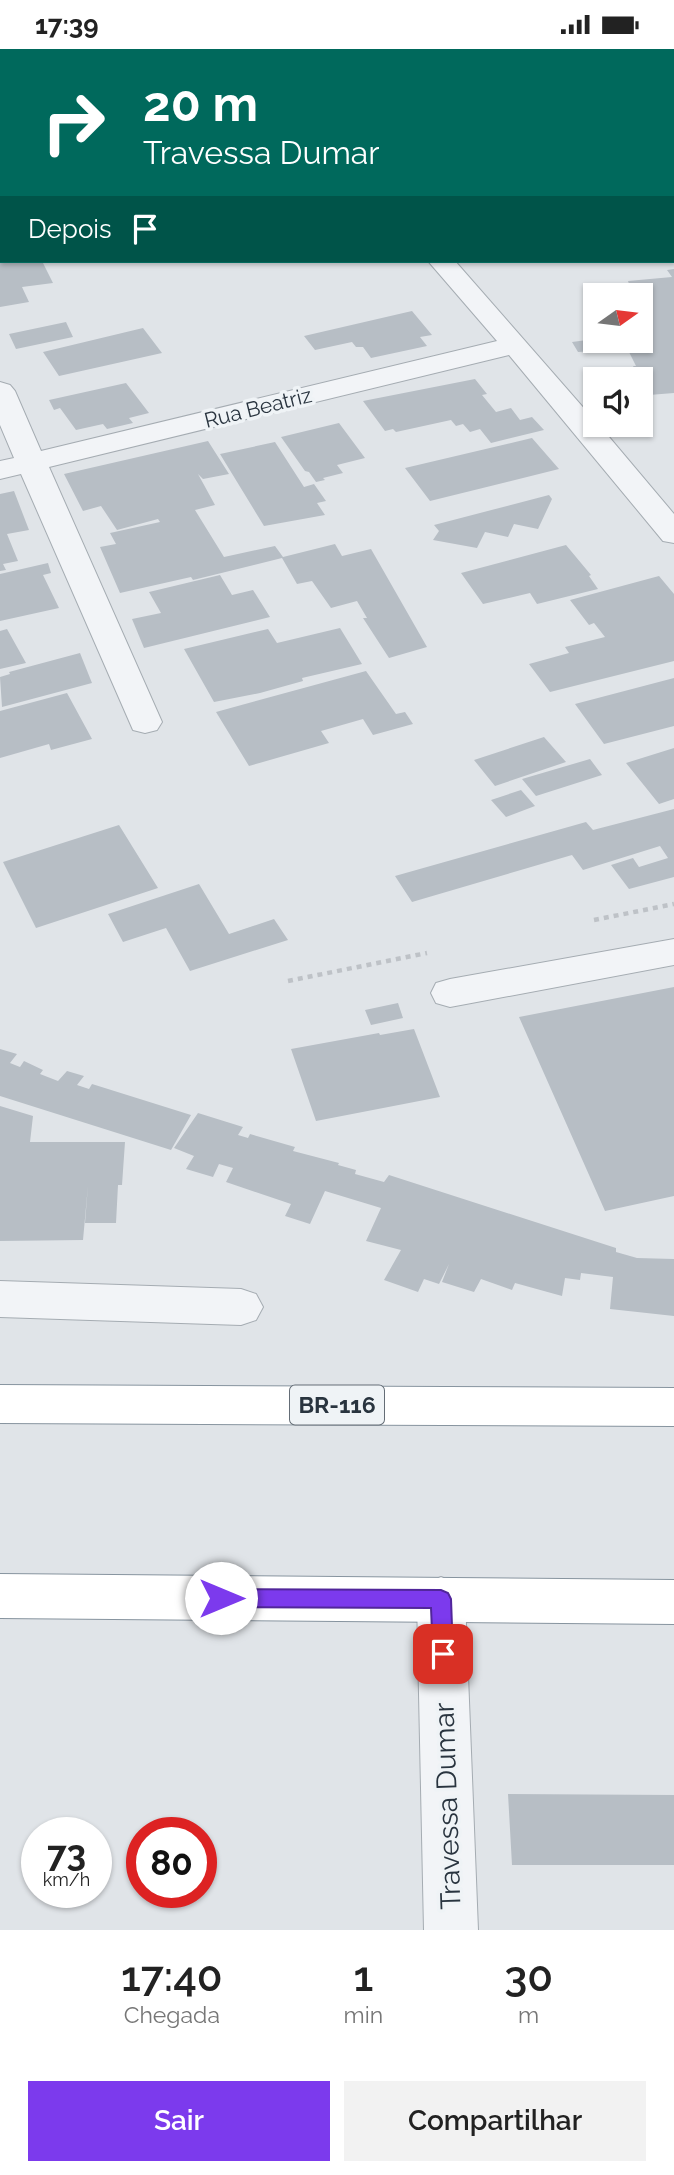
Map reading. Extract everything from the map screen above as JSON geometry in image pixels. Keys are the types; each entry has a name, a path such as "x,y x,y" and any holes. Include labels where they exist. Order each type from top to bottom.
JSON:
{"highway":[{"name":"BR-116","path":"0,1404 674,1407"},
{"path":"0,1596 674,1602"}],"street":[{"path":"443,263 660,498 674,534"},
{"name":"Rua Beatriz","path":"15,467 516,345"},
{"path":"0,391 15,467 145,722"},
{"path":"450,993 674,952"},
{"path":"0,1299 241,1307"},
{"name":"Travessa Dumar","path":"441,1599 451,1930"}],"building":[{"path":"0,263 43,263 53,283 22,287 29,302 0,307"},
{"path":"674,269 674,393 653,395 653,367 634,367 636,366 630,353 653,353 653,283 628,281 672,277 667,270"},
{"path":"412,311 432,335 420,337 427,346 371,358 363,347 356,347 352,342 315,350 304,336"},
{"path":"66,322 73,337 16,349 9,334"},
{"path":"143,328 162,353 59,376 43,352"},
{"path":"583,341 583,352 578,352 572,342"},
{"path":"475,379 487,394 482,395 496,412 511,408 520,420 532,417 544,430 491,443 480,429 470,432 463,424 456,426 451,420 396,432 393,429 385,431 363,401"},
{"path":"126,383 149,413 129,418 133,423 107,429 103,424 76,430 60,408 54,410 49,400"},
{"path":"339,423 365,458 337,465 343,473 316,482 281,437"},
{"path":"532,438 559,469 430,501 405,468"},
{"path":"208,441 229,474 203,479 198,474 215,505 195,510 224,557 275,546 283,557 335,544 342,556 371,549 427,647 389,658 363,618 367,618 357,601 331,608 312,581 297,584 282,558 193,580 191,577 120,593 100,547 116,544 110,533 160,522 158,519 117,530 101,506 83,511 64,474"},
{"path":"275,442 304,487 314,484 326,501 317,503 325,515 264,526 220,454"},
{"path":"14,491 29,530 7,534 18,561 3,564 6,570 0,571 0,494"},
{"path":"549,495 552,499 538,529 514,524 508,537 485,532 477,548 433,540 439,531 434,525"},
{"path":"566,545 591,575 589,576 598,589 537,604 530,593 483,604 461,573"},
{"path":"48,563 51,573 43,575 59,608 0,621 0,574"},
{"path":"220,575 232,595 253,590 270,617 144,648 132,619 161,613 149,592"},
{"path":"659,576 674,594 674,661 550,692 529,664 569,653 565,647 605,637 594,623 589,625 570,600"},
{"path":"340,628 362,664 302,678 303,681 260,693 214,702 184,649 268,629 277,643"},
{"path":"7,629 26,663 0,669 0,631"},
{"path":"80,653 92,683 2,707 0,677 10,674 9,672"},
{"path":"366,671 396,714 405,712 413,724 373,735 363,719 321,731 329,743 249,766 216,712"},
{"path":"674,678 674,726 604,744 575,704"},
{"path":"67,693 92,739 51,750 49,744 0,758 0,711"},
{"path":"544,737 566,762 495,786 474,760"},
{"path":"674,748 674,799 659,804 626,763"},
{"path":"590,759 602,775 536,796 522,779"},
{"path":"521,790 535,806 506,817 491,800"},
{"path":"674,809 674,877 629,889 611,865 633,858 639,867 668,858 660,846 583,870 572,855 412,902 395,876 586,822 593,830"},
{"path":"119,825 158,888 36,928 3,862"},
{"path":"199,884 229,934 274,919 288,940 190,971 166,928 123,942 108,914"},
{"path":"674,987 674,1196 605,1211 519,1017"},
{"path":"398,1003 403,1018 371,1025 365,1010"},
{"path":"414,1029 440,1097 316,1121 291,1049"},
{"path":"0,1049 17,1054 10,1063 20,1067 24,1061 43,1070 40,1074 58,1081 67,1071 84,1076 77,1085 89,1089 92,1084 191,1115 171,1150 0,1096"},
{"path":"0,1106 33,1116 30,1142 125,1142 122,1185 118,1185 116,1223 85,1223 88,1185 83,1240 0,1241"},
{"path":"198,1113 243,1127 238,1135 248,1138 250,1134 295,1147 293,1151 339,1163 338,1165 356,1170 355,1174 384,1182 389,1175 616,1248 616,1252 637,1258 674,1259 674,1316 610,1309 613,1277 581,1273 580,1280 565,1278 562,1296 515,1283 512,1290 481,1279 474,1292 442,1282 449,1264 439,1284 424,1279 418,1292 384,1280 401,1250 366,1241 381,1208 325,1191 310,1224 285,1216 291,1204 226,1182 233,1168 219,1164 213,1177 186,1169 194,1156 174,1148"},
{"path":"508,1794 674,1795 674,1865 512,1865"}],"route":[{"path":"221,1598 441,1599 443,1654"}]}
